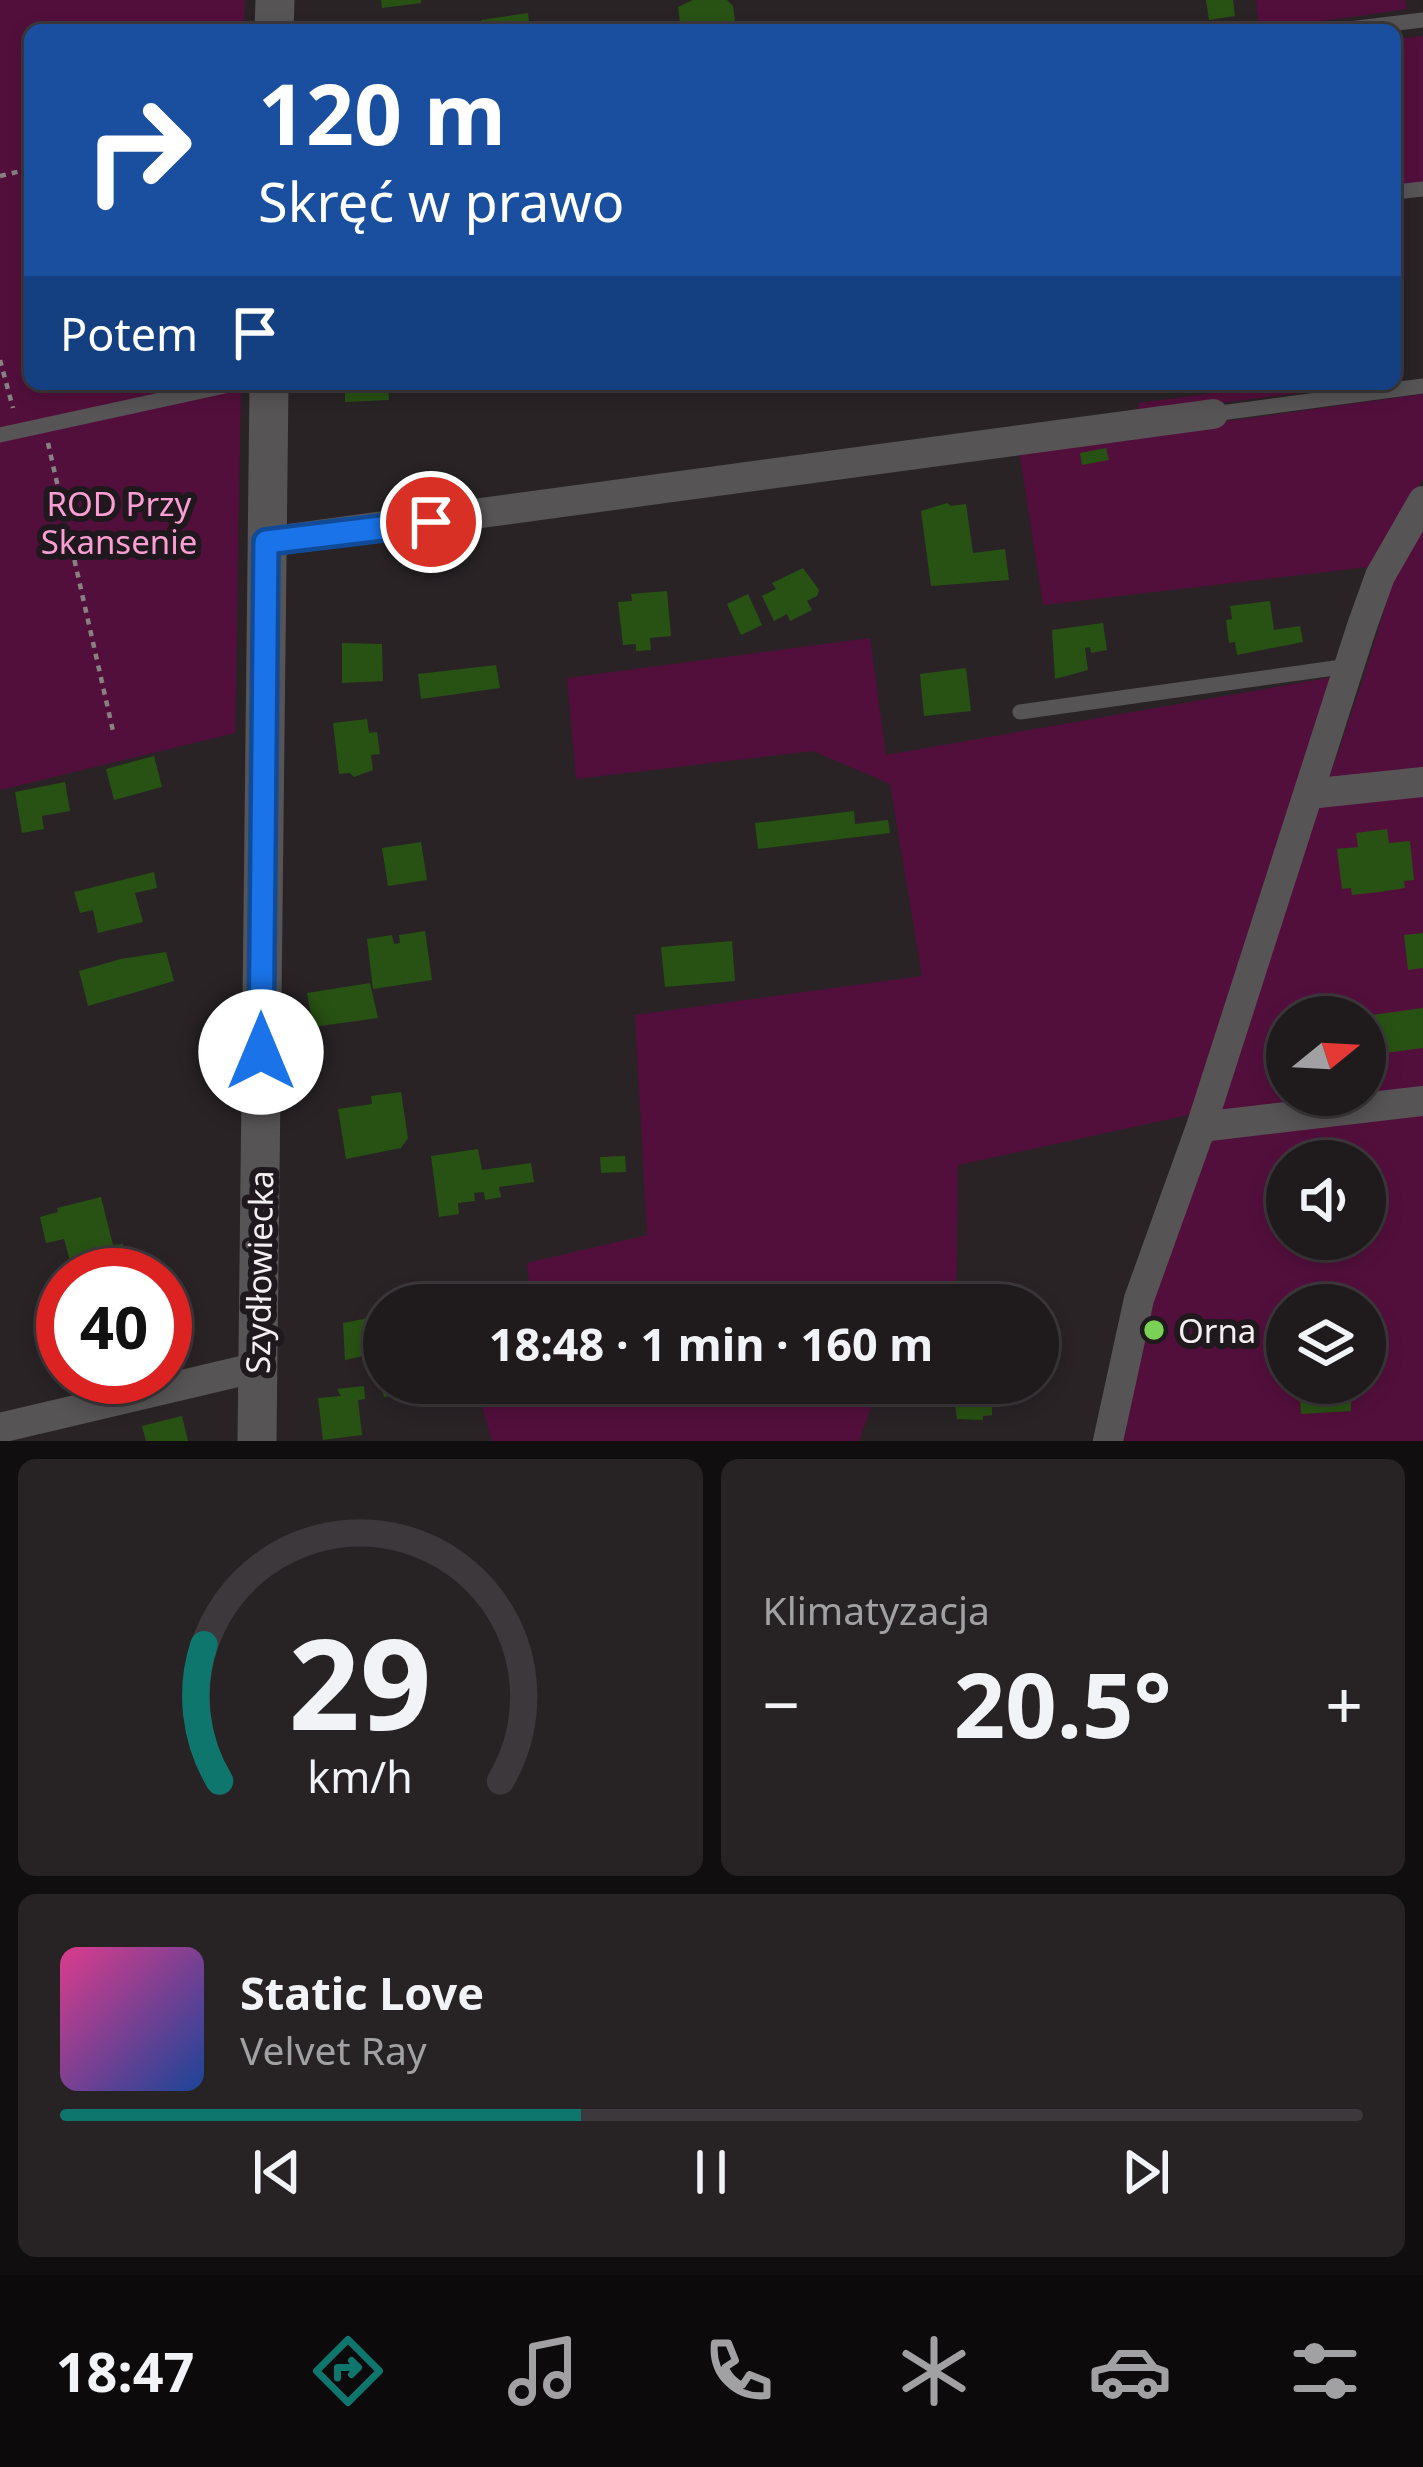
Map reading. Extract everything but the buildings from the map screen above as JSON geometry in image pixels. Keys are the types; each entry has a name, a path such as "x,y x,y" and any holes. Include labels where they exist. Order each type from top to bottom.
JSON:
{"street":[{"name":"Szydłowiecka","path":"257,1441 269,390"},
{"path":"266,542 1213,415"},
{"path":"1108,1441 1139,1299 1201,1127 1349,666 1380,576 1423,501"},
{"path":"1309,794 1423,782"},
{"path":"1201,1127 1423,1100"},
{"path":"0,1428 258,1367"}],"lane":[{"path":"1390,24 1423,20"},
{"path":"0,435 207,390"},
{"path":"1213,415 1394,390"},
{"path":"1020,712 1349,666"}],"path":[{"path":"0,360 20,431"},
{"path":"44,426 112,731"}],"green space":[{"name":"ROD Przy Skansenie","path":"0,0 245,0 244,24 24,24 24,390 241,390 235,733 0,790"},
{"path":"1256,0 1405,0 1407,9 1301,24 1258,24"},
{"path":"1423,36 1423,184 1401,186 1401,38"},
{"path":"1235,390 1325,390 1139,413 1138,403"},
{"path":"1423,394 1423,479 1396,520 1377,566 1043,605 1019,450"},
{"path":"1423,521 1423,1441 1124,1441 1148,1309 1398,566"},
{"path":"870,638 886,755 1339,676 1193,1114 958,1165 956,1284 529,1284 527,1263 647,1235 635,1015 922,976 890,784 813,751 576,779 567,678"},
{"path":"481,1404 872,1404 859,1441 492,1441"}],"place":[{"name":"Orna","path":"1154,1330"}],"route":[{"path":"261,1052 266,542 431,522"}]}
